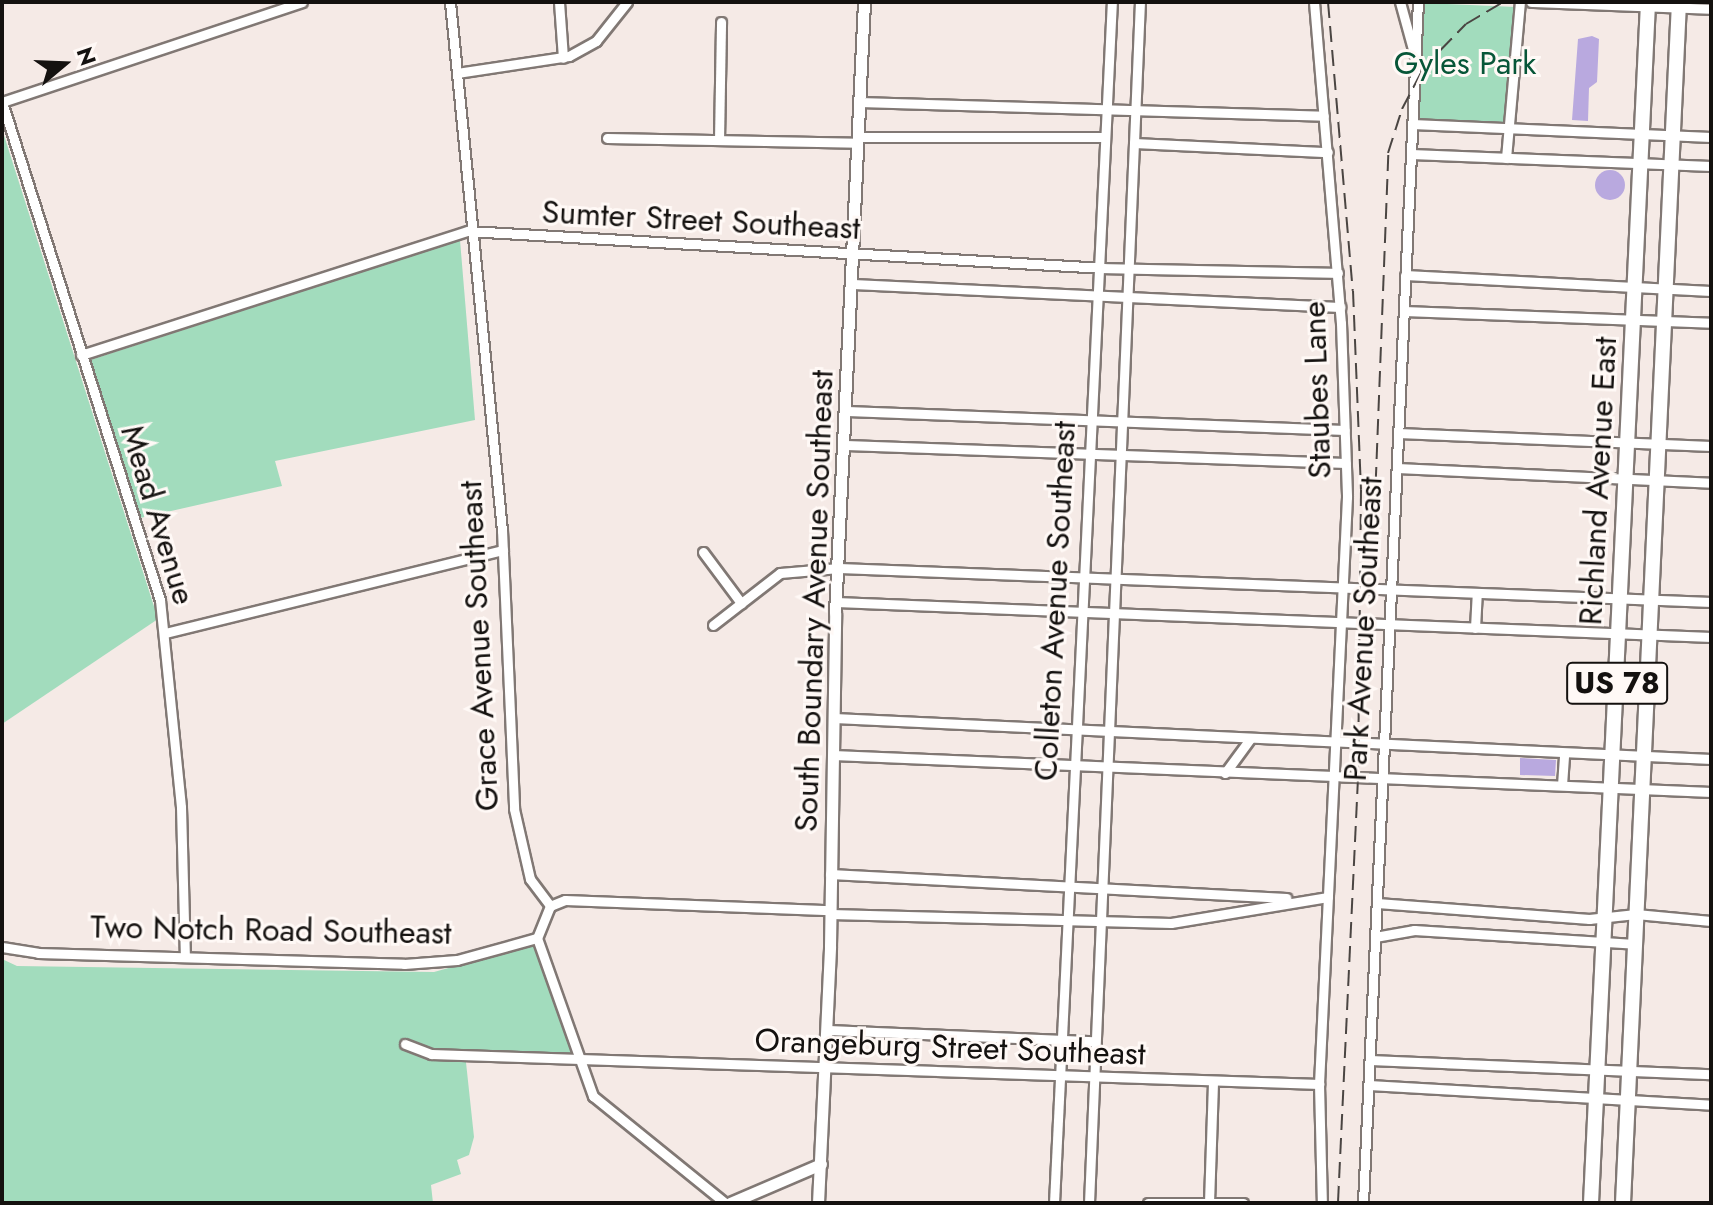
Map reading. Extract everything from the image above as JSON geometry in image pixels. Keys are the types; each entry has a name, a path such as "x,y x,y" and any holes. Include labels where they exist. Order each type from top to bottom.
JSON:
{"main road":[{"name":"Richland Avenue East","path":"1591,1203 1648,4"},
{"name":"Richland Avenue East","path":"1623,1203 1679,5"}],"street":[{"path":"2,102 302,2"},
{"name":"Grace Avenue Southeast","path":"450,2 468,231 503,550 517,828 530,879 550,906"},
{"path":"559,2 563,58"},
{"path":"457,73 563,58 596,41 627,2"},
{"name":"South Boundary Avenue Southeast","path":"818,1203 826,1066 836,602 846,445 864,2"},
{"name":"Colleton Avenue Southeast","path":"1054,1203 1079,611 1112,2"},
{"name":"Colleton Avenue Southeast","path":"1089,1203 1140,2"},
{"name":"Staubes Lane","path":"1314,2 1338,273 1345,430 1338,777"},
{"name":"Park Avenue Southeast","path":"1400,2 1414,57"},
{"name":"Park Avenue Southeast","path":"1363,1203 1418,2"},
{"path":"1506,158 1520,2"},
{"path":"1531,2 1679,5 1711,9"},
{"path":"719,140 721,22"},
{"name":"Mead Avenue","path":"2,102 165,633 181,807 185,957"},
{"path":"859,102 1324,116"},
{"path":"1412,124 1711,137"},
{"path":"607,138 858,140 1104,137"},
{"path":"1134,143 1328,152"},
{"path":"1411,154 1711,166"},
{"name":"Sumter Street Southeast","path":"81,355 468,231 1097,268 1338,273"},
{"path":"1405,275 1711,291"},
{"name":"Sumter Street Southeast","path":"852,284 1126,301 1340,307"},
{"path":"1404,311 1711,323"},
{"path":"847,411 1345,430"},
{"path":"1398,433 1711,446"},
{"path":"846,445 1346,463"},
{"path":"1397,468 1626,475 1711,483"},
{"path":"165,633 503,550"},
{"path":"703,552 741,603"},
{"path":"713,625 780,573 839,568 1711,602"},
{"path":"1475,628 1477,595"},
{"path":"836,602 1711,637"},
{"path":"834,718 1337,744 1711,759"},
{"path":"1225,773 1250,739"},
{"path":"1562,785 1564,753"},
{"path":"833,755 1711,792"},
{"name":"Park Avenue Southeast","path":"1322,1203 1319,1084 1328,897 1338,777"},
{"path":"830,874 1103,890 1328,897"},
{"path":"821,1164 728,1203 601,1107 579,1060 537,938 550,906 565,900 1102,924 1221,918 1298,898"},
{"path":"1377,903 1559,917 1605,918 1636,914 1711,921"},
{"path":"1557,939 1559,917"},
{"path":"1375,937 1414,930 1635,944"},
{"name":"Two Notch Road Southeast","path":"2,947 38,953 435,963 537,938"},
{"name":"Orangeburg Street Southeast","path":"827,1030 1095,1041"},
{"name":"Orangeburg Street Southeast","path":"405,1044 431,1054 826,1066 1093,1081 1319,1084"},
{"path":"1370,1060 1711,1074"},
{"path":"1209,1202 1213,1084"},
{"path":"1369,1085 1711,1105"},
{"path":"1148,1203 1243,1203"}],"green space":[{"name":"Gyles Park","path":"1424,3 1516,7 1504,123 1417,119"},
{"path":"2,129 158,619 2,724"},
{"path":"460,240 475,420 275,461 282,486 140,518 90,360"},
{"path":"535,944 573,1054 465,1053 474,1137 469,1155 457,1160 461,1174 431,1185 433,1203 2,1203 2,959 17,966 434,972"}],"building":[{"path":"1592,36 1599,39 1597,82 1589,88 1588,121 1572,120 1578,39"},
{"path":"1610,170 1621,174 1625,185 1621,196 1610,200 1599,196 1595,185 1599,174"},
{"path":"1520,758 1556,760 1555,776 1520,775"}],"railway":[{"path":"1328,2 1353,291 1361,490 1358,778 1338,1203"},
{"path":"1372,579 1388,153 1402,109 1424,67 1466,24 1503,2"}]}
